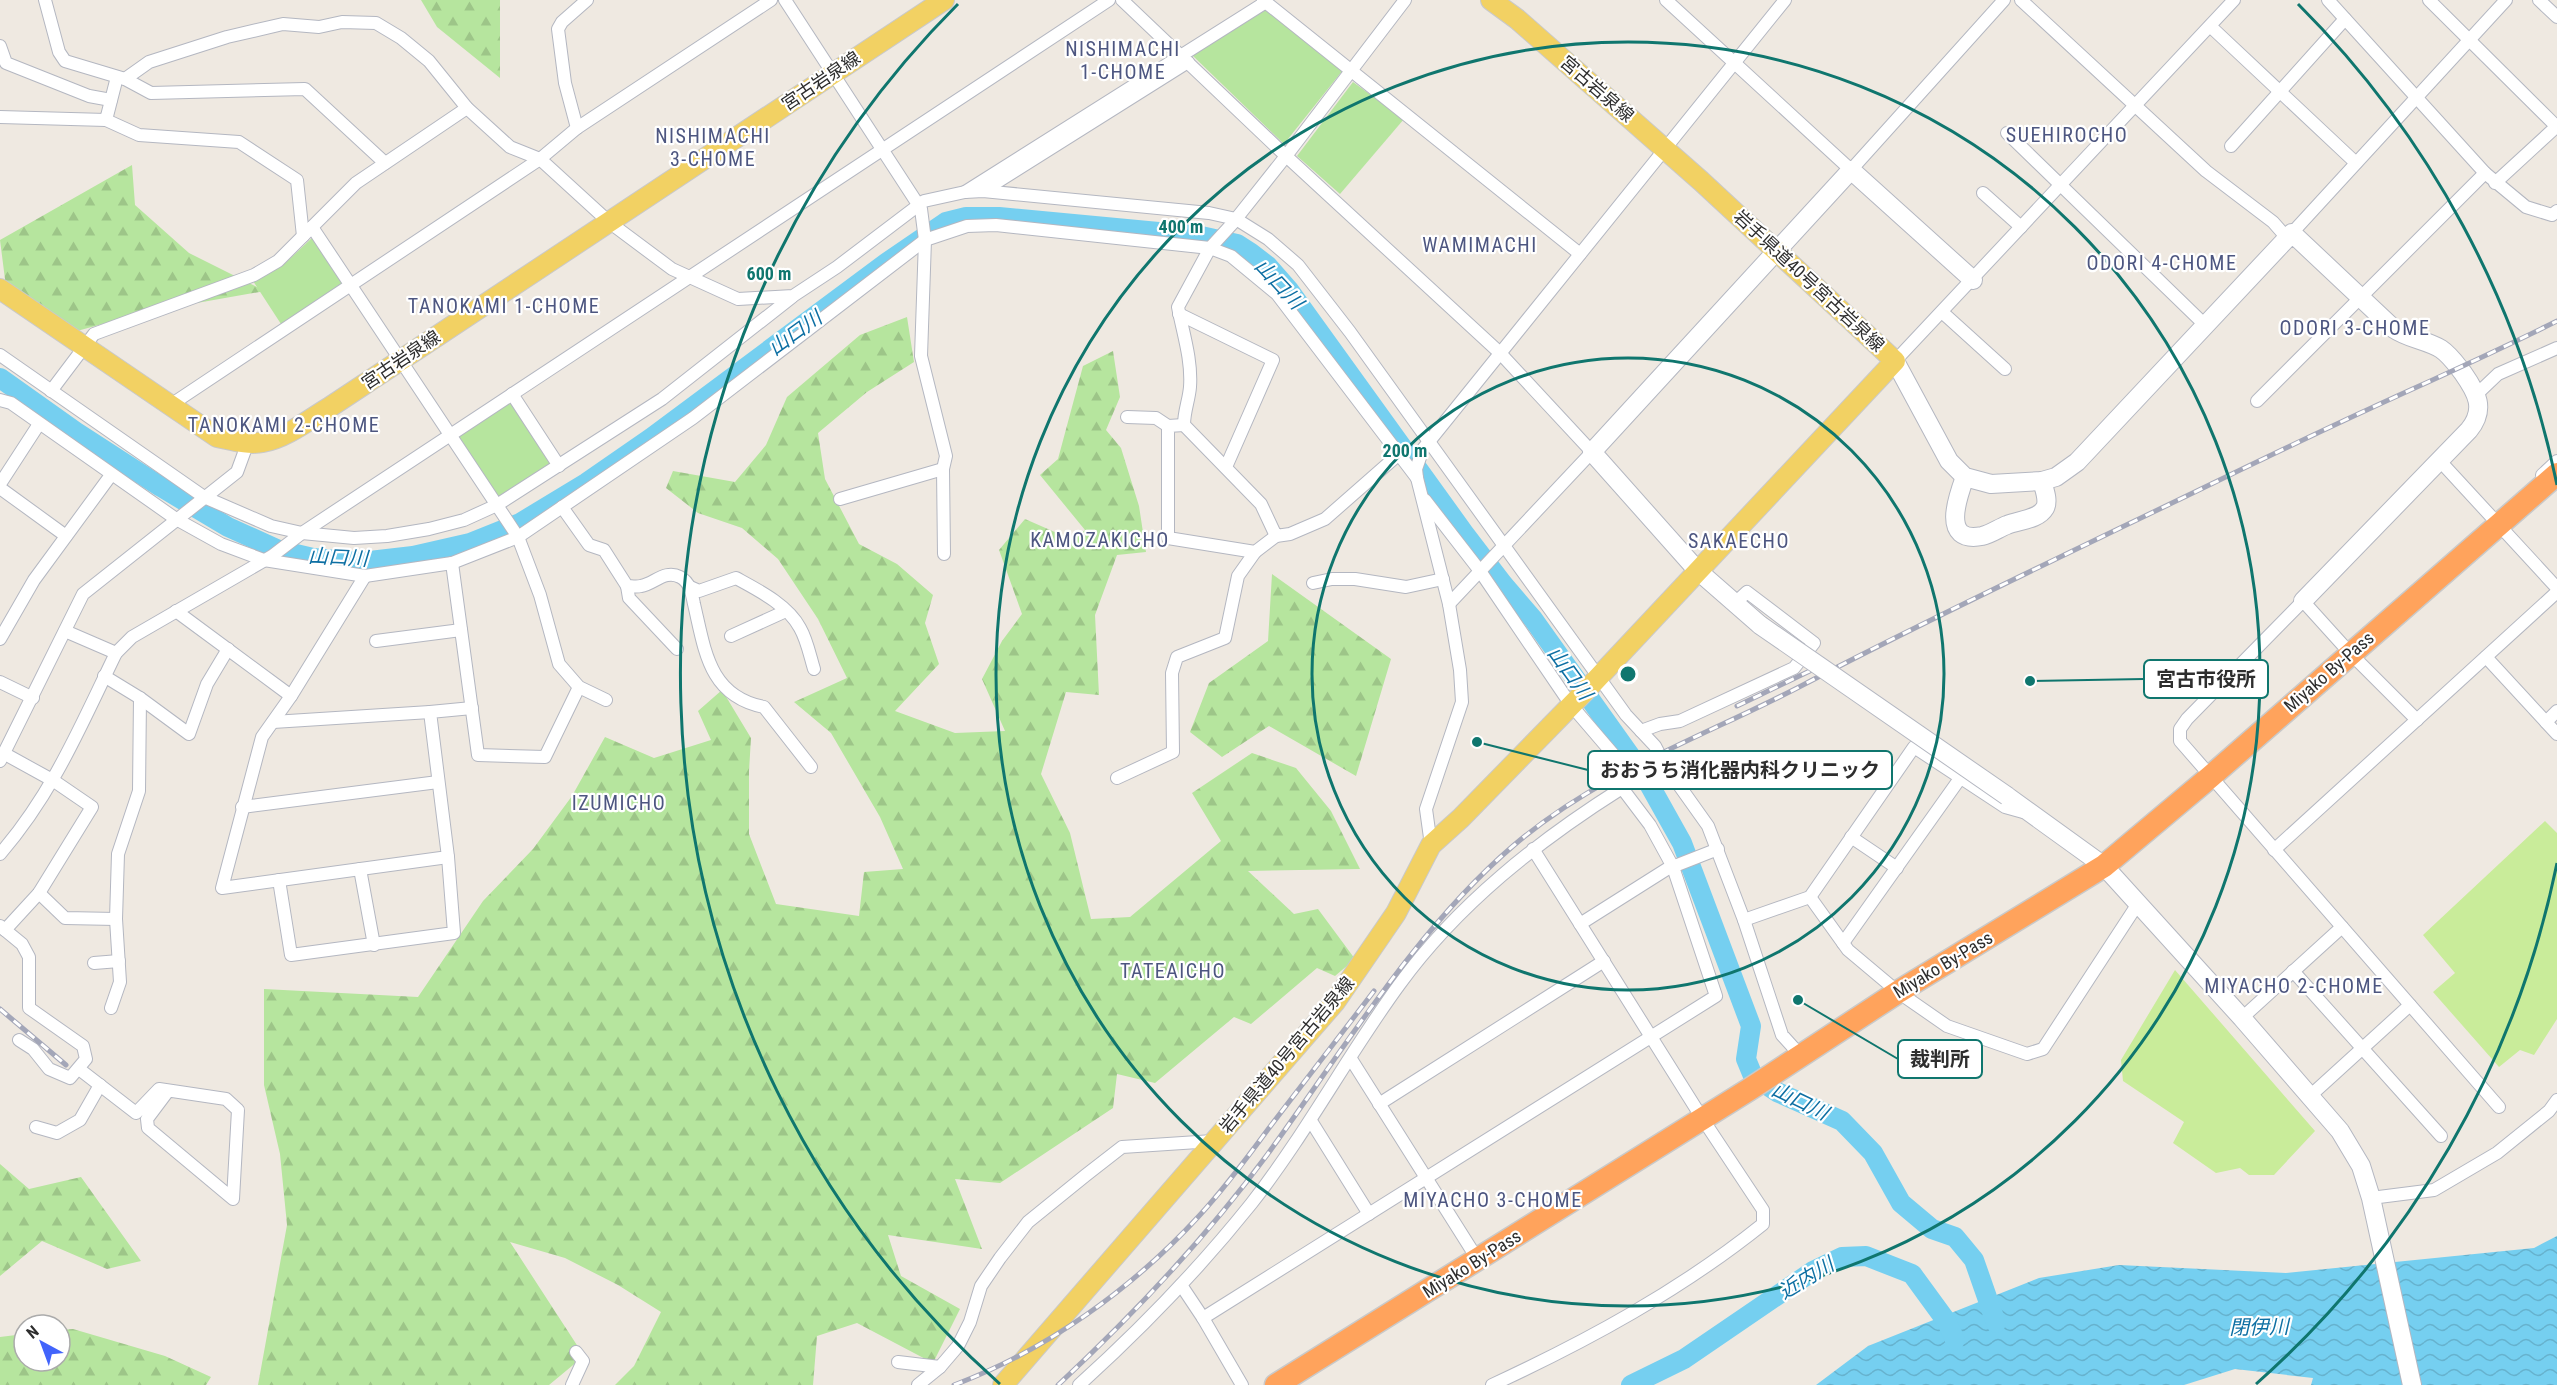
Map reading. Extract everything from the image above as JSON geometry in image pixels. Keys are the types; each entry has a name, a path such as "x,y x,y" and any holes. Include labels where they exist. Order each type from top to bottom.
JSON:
{"highway":[{"name":"Miyako By-Pass","path":"1276,1385 1750,1089 1898,992 2104,866 2210,777 2557,474"}],"main road":[{"name":"宮古岩泉線","path":"0,290 217,437 264,442 302,424 401,360 944,0"},
{"name":"宮古岩泉線","path":"1491,0 1517,19 1701,181"},
{"name":"岩手県道40号宮古岩泉線","path":"1003,1385 1335,1002 1396,913 1431,845 1461,818 1596,679 1895,361 1701,181"}],"street":[{"path":"45,0 59,52 65,61 121,78 152,93 305,89 385,163"},
{"path":"577,128 565,83 558,29 562,22 587,0"},
{"path":"169,406 540,159 577,128 771,0"},
{"path":"785,0 920,207 925,240 921,356 946,456 943,469 944,554"},
{"path":"0,854 24,827 54,781 116,653 132,637 268,558 302,533 1108,0"},
{"path":"1122,0 1286,156 1500,353 1697,570 1734,604 1760,625 2037,816 2104,866 2139,902 2340,1131 2361,1166 2371,1198 2412,1385"},
{"path":"1276,536 1261,504 1185,424 1184,415 1190,388 1190,365 1178,307 1210,248 1234,222 1286,156 1405,0"},
{"path":"1666,0 1973,279"},
{"path":"1416,474 1426,446 1785,0"},
{"path":"1449,604 1776,252 2004,0"},
{"path":"2021,0 2206,171 2290,236 2402,334 2443,351 2456,363 2477,394 2480,407 2474,424 2187,719 2180,729 2180,741 2499,1107"},
{"path":"2234,0 1895,361 1949,461 1965,477 1990,484 2042,481 2056,477 2077,462 2290,236 2506,0"},
{"path":"2328,0 2495,183 2526,207 2552,215 2557,211"},
{"path":"2429,0 2557,127 2495,183"},
{"path":"2539,0 2557,17"},
{"path":"983,191 1184,58 1265,1 1580,254"},
{"path":"2231,146 2345,19"},
{"path":"106,120 111,100 121,78 149,62 238,34 283,24 319,27 342,22 376,23 401,38 429,61 467,108 510,147 540,159 609,222 672,269 738,298 793,296"},
{"path":"2210,26 2281,90 2356,163"},
{"path":"0,46 6,63 89,96 111,100"},
{"path":"965,192 1184,58"},
{"path":"51,391 94,334 254,275 279,261 357,183 467,108"},
{"path":"0,117 106,120 139,135 239,142 297,180 308,231 351,285 516,534 540,595 559,664 579,687 606,700"},
{"path":"2007,133 2205,325"},
{"path":"2257,401 2485,173"},
{"path":"0,355 204,497 271,526 302,533 354,538 387,536 429,530 498,507 662,399 793,296 920,207 924,201 965,192 983,191 1209,213 1234,222 1268,239 1298,265 1350,332 1426,446 1596,679 1655,746 1666,767 1698,810 1718,849 1782,1035 1801,1056"},
{"path":"1983,193 2021,227"},
{"path":"0,400 11,403 176,519 220,544 268,558 365,576 452,562 516,534 562,507 693,418 925,240 967,226 996,225 1210,248 1231,256 1277,294 1398,454 1416,474 1449,604 1460,670 1462,702 1426,809 1431,845"},
{"path":"1942,312 2005,369"},
{"path":"1179,314 1273,360 1226,467"},
{"path":"2477,394 2498,374 2557,348"},
{"path":"512,394 559,466"},
{"path":"1127,417 1156,418 1168,426 1185,424"},
{"path":"39,424 0,486 66,536"},
{"path":"1168,426 1168,538 1255,552"},
{"path":"19,1040 33,1049 49,1069 70,1078 86,1059 83,1046 29,1008 29,957 22,944 2,928 39,893 92,807 54,781 3,758 83,594 237,472 248,442"},
{"path":"1117,778 1173,752 1172,674 1177,657 1225,638 1238,576 1255,552 1276,536 1290,534 1324,519 1398,454"},
{"path":"2498,525 2512,502 2557,460"},
{"path":"2274,850 2557,590 2440,461"},
{"path":"840,499 943,469"},
{"path":"0,639 34,580 111,475"},
{"path":"1965,477 1954,513 1955,522 1963,533 1983,536 2042,511 2046,505 2046,497 2042,481"},
{"path":"2498,525 2525,515 2557,487"},
{"path":"1421,494 1482,569 1573,702 1613,754"},
{"path":"562,507 589,545 604,550 627,586 629,598 677,649"},
{"path":"452,562 478,755 545,757 579,687"},
{"path":"627,586 642,586 667,574 680,577 690,587 699,591 736,578 760,591 786,611 800,627 814,669"},
{"path":"365,576 291,696 262,737 222,888 448,858"},
{"path":"1313,584 1332,579 1355,579 1406,587 1443,579"},
{"path":"690,587 706,655 718,681 734,696 748,704 764,707 811,766"},
{"path":"1641,731 1660,724 1680,721 1794,668 1814,643 1747,592 1734,604"},
{"path":"2303,601 2350,653 2417,720"},
{"path":"176,611 291,696"},
{"path":"731,636 786,611"},
{"path":"376,640 461,630"},
{"path":"65,631 116,653"},
{"path":"104,676 140,698 189,734 207,684 228,649"},
{"path":"2486,657 2557,734"},
{"path":"0,682 33,698"},
{"path":"111,1008 120,982 116,919 118,854 139,791 140,698"},
{"path":"273,722 472,708"},
{"path":"2546,722 2557,711"},
{"path":"279,880 291,955 454,933 448,858 430,712"},
{"path":"1744,920 1810,897 1914,747 2005,807 2037,816"},
{"path":"1843,944 1961,777"},
{"path":"242,807 438,782"},
{"path":"1079,1385 1159,1310 1251,1204 1311,1121 1399,986 1427,950 1477,897 1533,849 1569,821 1623,788 1679,864 1716,996 1203,1318"},
{"path":"1851,837 1897,868"},
{"path":"1492,1385 1560,1353 1640,1309 1763,1224 1763,1210 1702,1118 1533,849"},
{"path":"1580,924 1679,864 1718,849"},
{"path":"360,869 374,945"},
{"path":"39,893 65,918 116,919"},
{"path":"1810,897 1843,944 1898,992 1947,1026 2026,1054 2043,1049 2139,902"},
{"path":"2242,1018 2342,927"},
{"path":"94,963 119,961"},
{"path":"1379,1104 1604,961"},
{"path":"2293,971 2441,1136"},
{"path":"2310,1096 2410,1005"},
{"path":"1351,1059 1478,1260"},
{"path":"79,1069 136,1113 159,1089 226,1099 238,1110 233,1199 148,1128 147,1119 168,1091"},
{"path":"36,1126 57,1133 80,1120 100,1085"},
{"path":"2371,1198 2434,1190 2497,1153 2549,1111 2557,1100"},
{"path":"1311,1121 1369,1214"},
{"path":"918,1385 940,1367 958,1346 970,1322 981,1286 1028,1222 1122,1147 1213,1141"},
{"path":"1181,1285 1242,1385"},
{"path":"572,1385 583,1361 576,1352"},
{"path":"897,1362 940,1367"}],"green space":[{"path":"421,0 500,0 500,78 437,27"},
{"path":"1269,8 1343,70 1284,144 1192,55"},
{"path":"1353,82 1404,119 1340,194 1297,156"},
{"path":"132,165 135,205 189,253 265,291 146,312 77,331 6,287 0,240"},
{"path":"313,237 343,284 281,324 253,281 282,266"},
{"path":"907,317 914,362 867,392 818,433 825,479 859,544 897,564 933,595 925,623 939,664 895,711 955,733 1005,731 982,679 1002,641 1022,614 999,550 1025,519 1073,540 1085,530 1040,475 1058,459 1083,366 1113,351 1120,397 1106,430 1121,448 1139,506 1146,552 1117,555 1095,615 1099,695 1066,692 1041,774 1070,833 1091,919 1130,917 1221,841 1192,793 1252,753 1296,768 1331,811 1360,869 1248,871 1294,914 1318,909 1355,959 1335,976 1317,968 1251,1024 1234,1017 1155,1083 1117,1074 1113,1108 1000,1183 955,1179 982,1249 888,1235 901,1276 960,1309 933,1363 857,1323 817,1336 813,1385 615,1385 634,1366 661,1312 618,1285 565,1258 510,1242 584,1356 549,1385 258,1385 287,1225 280,1154 264,1085 264,989 418,997 483,901 533,849 572,796 605,737 654,758 711,740 698,711 722,690 751,738 749,834 776,904 859,916 864,872 903,869 880,817 831,733 794,702 847,678 818,619 778,559 742,528 698,513 666,488 673,471 735,482 766,445 787,397 860,335"},
{"path":"512,400 554,465 498,500 456,437"},
{"path":"1272,574 1391,659 1356,776 1269,726 1222,757 1190,732 1209,683 1268,641"},
{"path":"2545,821 2557,833 2557,1019 2534,1055 2520,1050 2499,1067 2433,992 2455,973 2423,935"},
{"path":"2175,970 2315,1131 2274,1175 2249,1175 2240,1168 2216,1173 2173,1143 2184,1122 2123,1081 2121,1060"},
{"path":"0,1164 29,1189 81,1177 141,1261 107,1269 42,1241 0,1276"},
{"path":"72,1329 165,1356 211,1377 206,1385 0,1385 0,1337 12,1336 12,1373 72,1373"}],"water":[{"name":"閉伊川","path":"2557,1236 2557,1385 2311,1385 2313,1378 2235,1369 2184,1385 1816,1385 1868,1346 2039,1278 2119,1265 2286,1273 2534,1248"}],"waterway":[{"name":"山口川","path":"0,378 76,432 228,527 279,550 313,558 361,562 413,556 470,543 520,523 586,483 651,438 886,263 946,222 966,217 999,217 1201,236 1237,244 1268,266 1289,290 1464,533 1533,619 1644,775 1682,843 1751,1026 1746,1059 1753,1076 1777,1092 1842,1121 1873,1153 1901,1203 1932,1229 1955,1237 1974,1260 1996,1323"},
{"name":"近内川","path":"1631,1385 1684,1359 1813,1271 1842,1257 1866,1256 1912,1274 1947,1322 1955,1340"}],"railway":[{"path":"1058,1385 1141,1303 1219,1216 1267,1155 1382,993 1444,915 1513,846 1546,820 1580,797 1652,758 1764,705 1921,625 2338,423 2557,321"},
{"path":"1737,706 1818,667"},
{"path":"954,1385 1022,1354 1086,1315 1117,1292 1173,1243 1226,1184 1374,991"},
{"path":"0,1009 66,1065"}],"place":[{"name":"宮古市役所","path":"2030,681"},
{"name":"おおうち消化器内科クリニック","path":"1477,742"},
{"name":"裁判所","path":"1798,1000"}],"district":[{"name":"NISHIMACHI 1-CHOME","path":"1123,60"},
{"name":"SUEHIROCHO","path":"2067,135"},
{"name":"NISHIMACHI 3-CHOME","path":"713,148"},
{"name":"WAMIMACHI","path":"1480,245"},
{"name":"ODORI 4-CHOME","path":"2162,263"},
{"name":"TANOKAMI 1-CHOME","path":"504,306"},
{"name":"ODORI 3-CHOME","path":"2355,328"},
{"name":"TANOKAMI 2-CHOME","path":"284,425"},
{"name":"KAMOZAKICHO","path":"1100,540"},
{"name":"SAKAECHO","path":"1739,541"},
{"name":"IZUMICHO","path":"619,803"},
{"name":"TATEAICHO","path":"1173,971"},
{"name":"MIYACHO 2-CHOME","path":"2294,986"},
{"name":"MIYACHO 3-CHOME","path":"1493,1200"}]}
